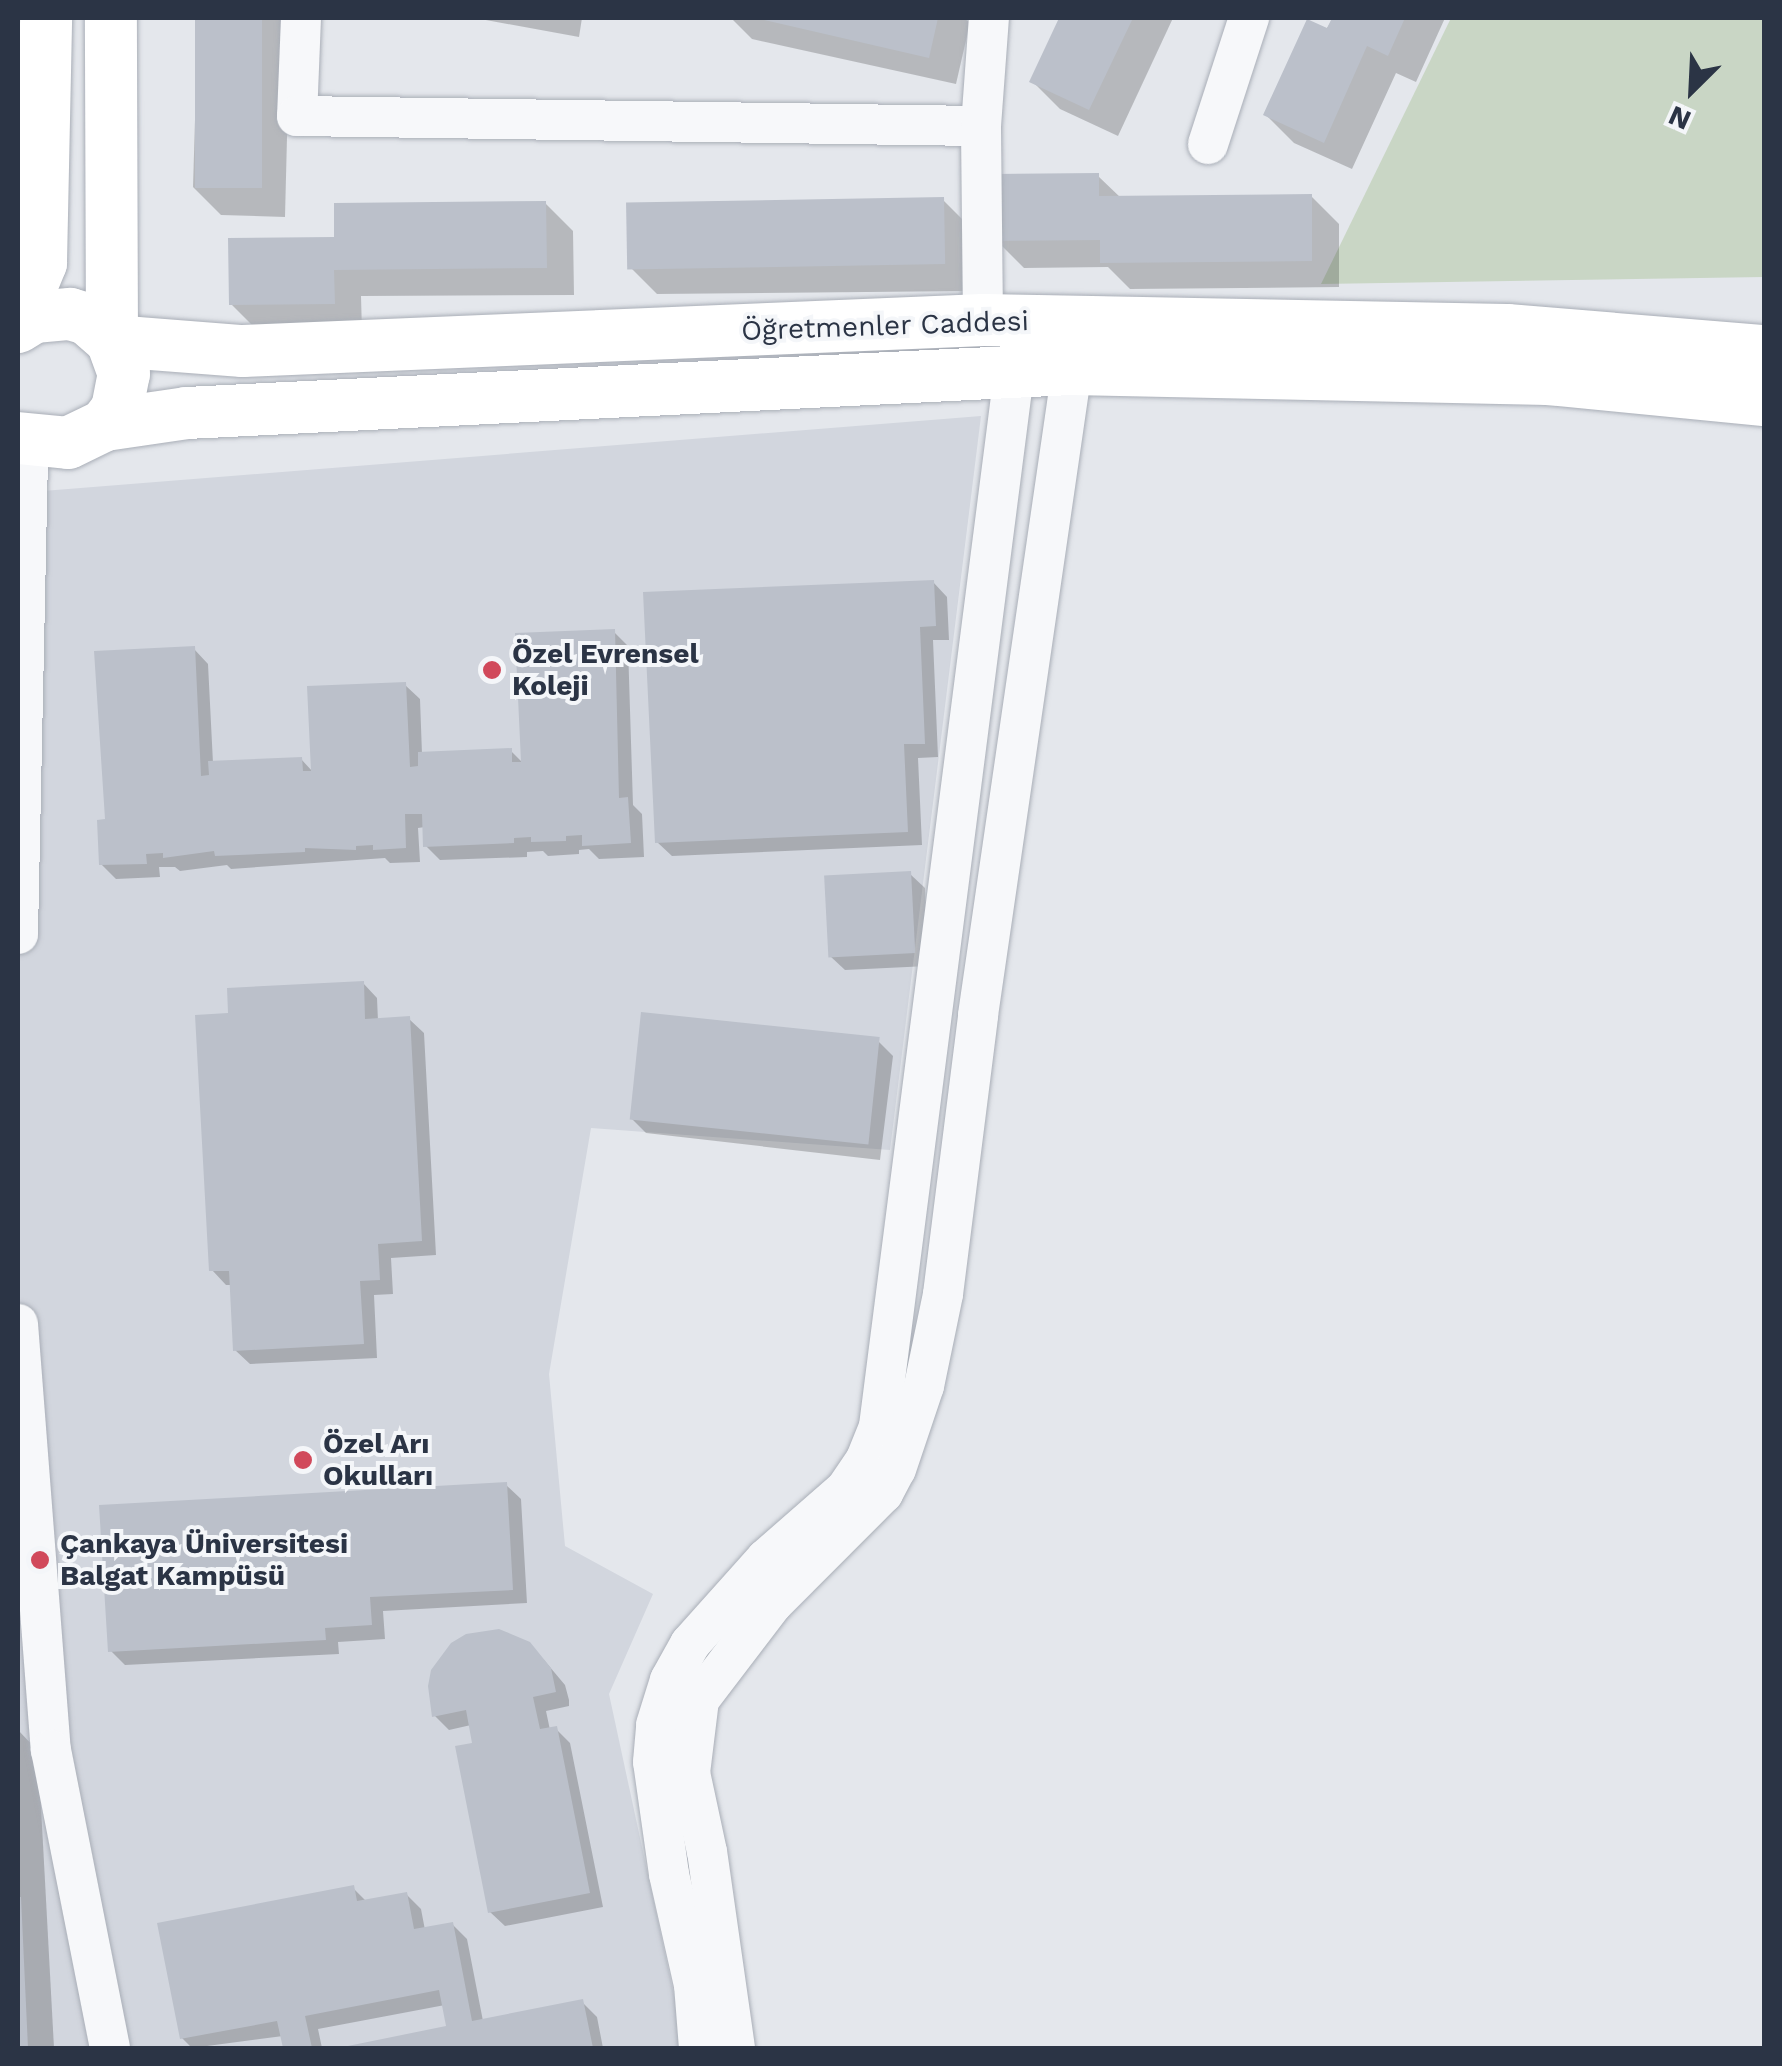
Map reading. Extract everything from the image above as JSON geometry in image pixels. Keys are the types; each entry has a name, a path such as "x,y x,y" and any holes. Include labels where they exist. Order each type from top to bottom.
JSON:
{"main road":[{"path":"18,319 42,263 46,18"},
{"path":"105,425 123,392 124,374 112,341 111,18"},
{"name":"Öğretmenler Caddesi","path":"18,327 34,317 70,314 87,319 112,341 243,351 984,320 1507,330 1764,351"},
{"name":"Öğretmenler Caddesi","path":"21,435 68,444 105,425 203,412 1072,369 1548,379 1764,400"}],"street":[{"path":"301,18 297,116 980,126"},
{"path":"984,320 980,126 989,18"},
{"path":"1208,144 1249,18"},
{"path":"735,2048 708,1852 690,1773 700,1700 773,1603 883,1492 896,1468 924,1386 943,1294 986,958 1072,369"},
{"path":"700,2048 694,1986 669,1874 653,1762 656,1725 670,1680 690,1644 766,1559 846,1489 866,1459 880,1426 1014,374"},
{"path":"18,934 21,435"},
{"path":"18,1324 51,1750 110,2048"}],"shaded area":[{"path":"981,416 890,1150 591,1128 549,1374 565,1546 653,1594 609,1694 675,2000 679,2048 18,2048 18,493"}],"green space":[{"path":"1451,18 1764,18 1764,277 1321,284"}],"building":[{"path":"195,18 262,18 262,188 195,188"},
{"path":"755,18 938,18 929,58"},
{"path":"1059,18 1133,18 1089,110 1029,82"},
{"path":"1332,18 1405,18 1388,56 1367,46 1324,143 1263,115 1307,19 1327,28"},
{"path":"1099,173 1099,196 1312,194 1312,261 1100,263 1100,240 993,241 992,174"},
{"path":"944,197 945,264 627,270 626,203"},
{"path":"546,201 547,268 334,270 335,304 229,305 228,238 334,237 334,203"},
{"path":"934,580 936,626 920,627 925,744 904,744 908,832 655,843 643,592"},
{"path":"615,629 619,798 628,797 631,843 582,846 582,835 566,836 566,841 531,842 531,837 514,838 514,843 423,847 422,814 405,814 406,848 373,850 373,845 356,846 356,850 305,848 305,852 215,856 214,851 163,858 163,853 146,854 147,864 99,865 97,820 105,819 94,651 195,646 201,776 209,775 208,761 302,757 303,771 311,771 307,686 406,682 410,767 418,766 418,752 512,748 512,762 521,762 515,633"},
{"path":"911,871 915,953 828,957 824,876"},
{"path":"364,981 365,1019 410,1016 422,1241 378,1244 380,1280 360,1281 364,1344 233,1351 229,1271 209,1271 195,1015 228,1013 227,988"},
{"path":"641,1012 880,1037 868,1144 630,1119"},
{"path":"507,1482 513,1590 370,1597 372,1625 325,1628 326,1640 108,1652 99,1505"},
{"path":"499,1629 530,1642 551,1668 556,1692 533,1697 540,1729 557,1726 590,1893 488,1913 455,1746 472,1743 466,1710 432,1717 428,1686 431,1670 451,1643 466,1634"},
{"path":"354,1885 357,1901 407,1892 414,1929 453,1922 472,2021 583,1999 593,2048 338,2048 446,2026 439,1990 305,2016 312,2048 283,2048 277,2021 180,2039 157,1923"},
{"path":"21,1897 28,2048 18,2048"}],"place":[{"name":"Özel Evrensel Koleji","path":"492,670"},
{"name":"Özel Arı Okulları","path":"303,1460"},
{"name":"Çankaya Üniversitesi Balgat Kampüsü","path":"40,1560"}]}
